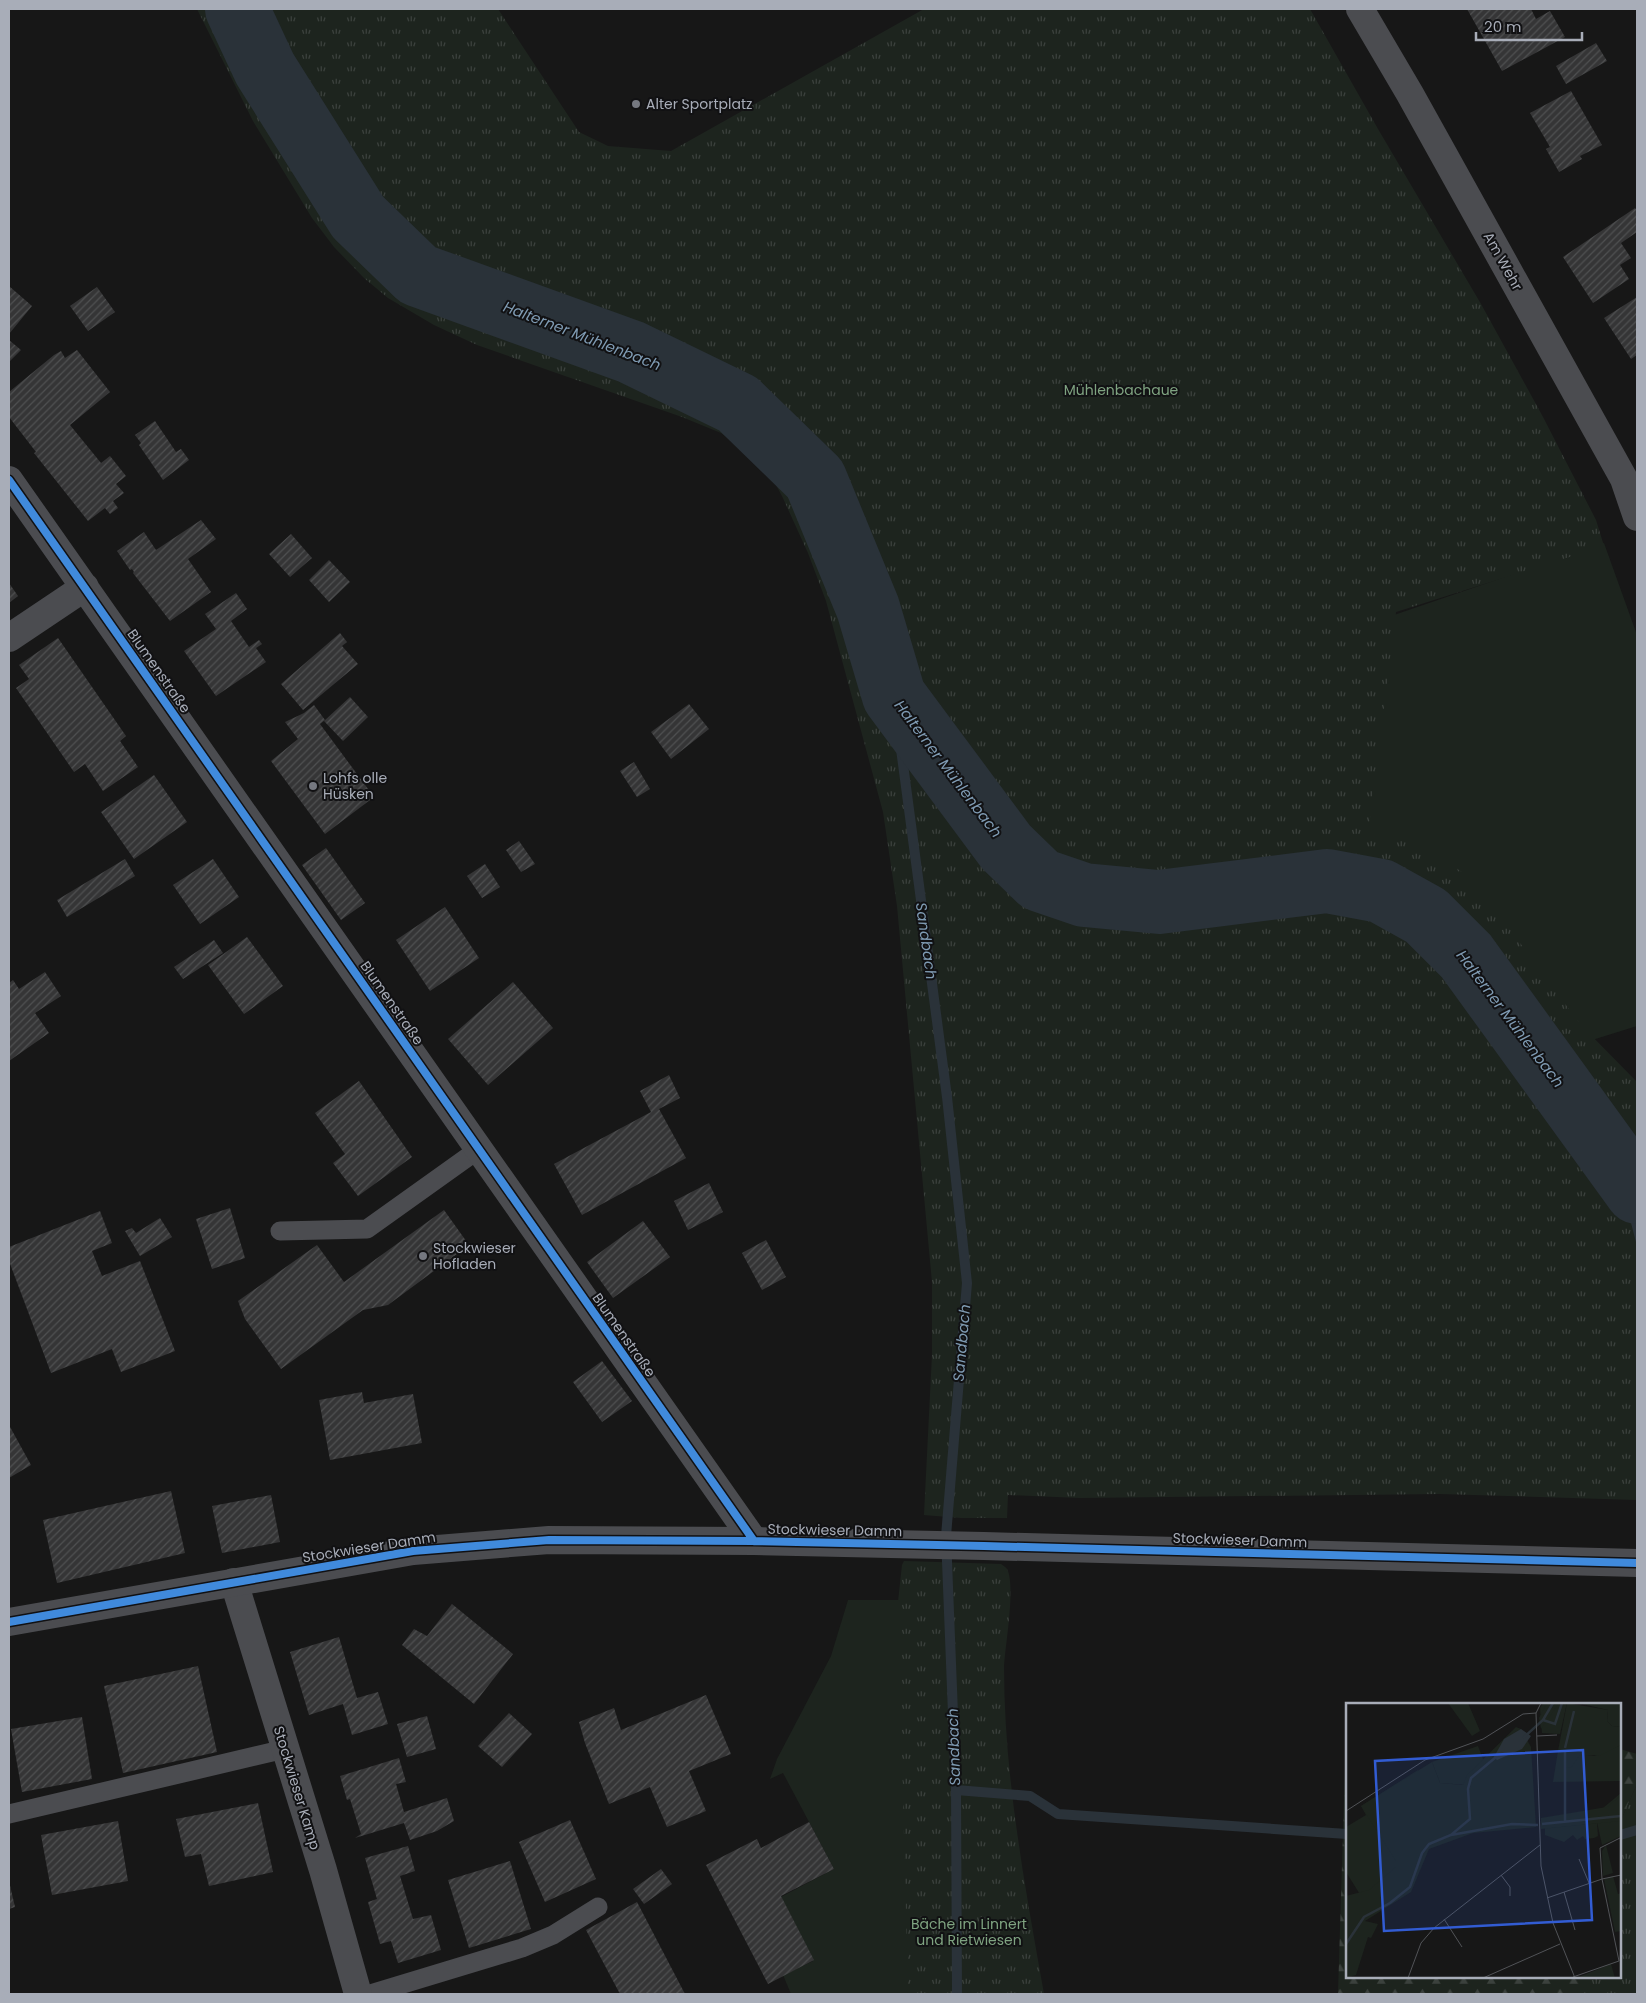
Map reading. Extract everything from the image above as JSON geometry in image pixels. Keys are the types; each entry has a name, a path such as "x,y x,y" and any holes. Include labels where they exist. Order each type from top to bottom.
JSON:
{"street":[{"name":"Am Wehr","path":"1360,9 1410,94 1624,479 1637,517"},
{"name":"Blumenstraße","path":"9,480 754,1541"},
{"path":"9,638 85,587"},
{"name":"Stockwieser Damm","path":"9,1622 413,1551 549,1540 916,1544 1637,1563"},
{"name":"Stockwieser Kamp","path":"234,1582 323,1870 358,1994"}],"lane":[{"path":"280,1231 367,1229 479,1149"},
{"path":"9,1814 285,1749"},
{"path":"370,1994 522,1948 554,1935 598,1907"}],"green space":[{"name":"Mühlenbachaue","path":"197,9 498,9 579,132 608,146 671,151 924,9 1310,9 1481,304 1543,417 1596,520 1604,546 1396,612 1368,834 1389,836 1423,846 1462,872 1512,932 1580,1024 1637,1082 1637,1500 1440,1494 1080,1498 1008,1495 1007,1518 961,1518 924,1515 932,1355 932,1282 897,906 883,812 826,601 808,553 782,496 770,474 756,457 721,433 682,417 477,345 434,325 388,298 364,278 334,247 312,218 253,121"},
{"path":"1604,543 1637,635 1637,1026 1557,1051 1361,864 1394,615"},
{"name":"Bäche im Linnert und Rietwiesen","path":"904,1561 1001,1564 1007,1569 1010,1602 1004,1667 1008,1749 1017,1831 1044,1994 908,1994 898,1602"},
{"path":"848,1600 911,1600 929,1994 791,1994 783,1975 813,1961 781,1897 834,1869 783,1773 770,1779 777,1759 831,1656"},
{"path":"1346,1734 1346,1978 1583,1978 1583,1994 1338,1994"},
{"path":"1621,1749 1637,1754 1637,1784 1622,1818"},
{"path":"1637,1784 1637,1994 1583,1994 1583,1978 1621,1978 1622,1818"}],"shaded area":[{"path":"1624,1143 1637,1154 1637,1246 1631,1223 1591,1167"}],"building":[{"path":"1467,9 1531,9 1536,19 1550,11 1565,37 1502,71"},
{"path":"1596,43 1607,61 1566,84 1556,66"},
{"path":"1571,91 1602,145 1580,156 1582,159 1559,172 1546,149 1550,147 1530,113"},
{"path":"1635,208 1637,211 1637,232 1621,243 1631,258 1620,265 1629,279 1593,303 1563,257"},
{"path":"9,286 32,306 9,334"},
{"path":"97,287 115,312 88,331 70,306"},
{"path":"1637,297 1637,355 1631,359 1604,318"},
{"path":"9,340 21,350 9,362"},
{"path":"77,350 110,392 70,425 101,463 110,456 126,476 116,484 124,493 113,501 118,508 110,514 105,508 88,521 34,453 36,452 9,417 9,392 54,355 61,351 65,358"},
{"path":"155,421 176,452 181,449 189,460 163,480 139,445 141,443 135,435"},
{"path":"201,520 216,539 188,559 211,592 170,621 117,551 144,532 156,550"},
{"path":"291,534 312,558 290,577 269,554"},
{"path":"329,560 350,582 329,602 309,580"},
{"path":"9,583 18,596 9,603"},
{"path":"236,593 247,609 231,621 249,647 259,640 262,644 256,648 266,662 216,696 184,651 216,629 205,614"},
{"path":"340,633 347,642 342,646 358,664 303,710 281,684"},
{"path":"58,638 126,736 120,741 138,767 103,791 85,764 74,772 16,688 29,679 19,665"},
{"path":"350,697 368,717 343,741 324,721"},
{"path":"689,704 709,729 671,759 651,732"},
{"path":"314,705 325,720 320,724 374,797 325,834 271,761 298,739 285,722 304,713"},
{"path":"634,762 650,789 637,797 620,771"},
{"path":"154,775 187,822 134,859 101,812"},
{"path":"519,841 535,864 521,872 506,850"},
{"path":"326,848 365,903 341,920 302,865"},
{"path":"125,859 135,876 67,917 57,900"},
{"path":"213,859 239,897 200,924 173,885"},
{"path":"485,864 500,887 482,898 467,876"},
{"path":"445,907 479,958 430,991 396,940"},
{"path":"247,937 283,986 244,1014 208,965"},
{"path":"214,940 223,953 183,979 174,967"},
{"path":"45,972 61,996 35,1013 49,1033 9,1061 9,983 13,980 19,989"},
{"path":"513,982 553,1028 488,1085 448,1039"},
{"path":"669,1075 680,1098 659,1109 686,1158 582,1215 554,1164 651,1112 640,1091"},
{"path":"359,1081 412,1157 358,1196 333,1163 345,1154 315,1113"},
{"path":"709,1183 723,1212 688,1230 674,1201"},
{"path":"230,1208 245,1258 212,1269 196,1219"},
{"path":"444,1210 469,1245 388,1305 363,1310 281,1369 245,1319 238,1301 317,1245 344,1282"},
{"path":"100,1211 112,1243 92,1251 102,1276 140,1261 175,1351 121,1372 112,1349 51,1373 9,1261 9,1247"},
{"path":"160,1218 172,1237 140,1256 125,1231 132,1228 136,1233"},
{"path":"643,1221 670,1257 613,1298 587,1262"},
{"path":"766,1240 786,1277 762,1290 742,1253"},
{"path":"602,1361 632,1401 602,1422 573,1382"},
{"path":"362,1392 364,1403 413,1394 422,1443 330,1460 319,1400"},
{"path":"9,1425 31,1465 9,1478"},
{"path":"171,1491 185,1553 57,1583 43,1520"},
{"path":"271,1495 280,1542 222,1553 212,1506"},
{"path":"452,1604 513,1654 474,1704 402,1645 414,1629 427,1636"},
{"path":"339,1637 357,1698 378,1692 388,1724 352,1735 343,1704 309,1715 290,1652"},
{"path":"198,1666 217,1752 123,1773 104,1686"},
{"path":"706,1695 731,1754 689,1771 706,1811 667,1827 650,1787 609,1804 585,1743 579,1722 614,1708 621,1730"},
{"path":"509,1713 532,1734 502,1767 478,1746"},
{"path":"427,1716 436,1749 407,1757 397,1724"},
{"path":"82,1717 92,1779 22,1792 11,1729"},
{"path":"399,1758 406,1782 396,1784 404,1812 447,1798 454,1821 437,1831 410,1840 404,1823 355,1838 361,1834 350,1799 347,1800 340,1776"},
{"path":"258,1803 273,1872 209,1886 201,1854 185,1857 176,1819"},
{"path":"570,1820 596,1879 545,1902 519,1842"},
{"path":"118,1821 128,1881 52,1895 41,1835"},
{"path":"809,1822 834,1869 781,1896 814,1960 768,1984 706,1865 757,1839 761,1848"},
{"path":"408,1846 415,1871 400,1876 413,1919 431,1915 441,1950 398,1963 391,1941 380,1944 368,1902 377,1899 365,1858"},
{"path":"510,1861 531,1929 469,1948 448,1880"},
{"path":"661,1869 672,1884 644,1904 633,1889"},
{"path":"9,1881 15,1907 9,1909"},
{"path":"637,1902 685,1994 620,1994 586,1930"}],"waterway":[{"name":"Halterner Mühlenbach","path":"237,9 265,69 358,217 418,275 631,352 738,404 815,479 868,608 894,696 1006,847 1040,880 1084,895 1159,902 1327,881 1381,891 1426,916 1466,956 1637,1192"},
{"name":"Sandbach","path":"894,696 947,1097 967,1283 946,1536 956,1790 957,1994"},
{"path":"956,1790 1030,1796 1058,1814 1346,1834"},
{"path":"1621,1835 1637,1830"}],"cycle path":[{"path":"9,480 754,1541"},
{"path":"9,1622 413,1551 549,1540 754,1541 1637,1563"}],"place":[{"name":"Alter Sportplatz","path":"636,104"},
{"name":"Lohfs olle Hüsken","path":"313,786"},
{"name":"Stockwieser Hofladen","path":"423,1256"}]}
